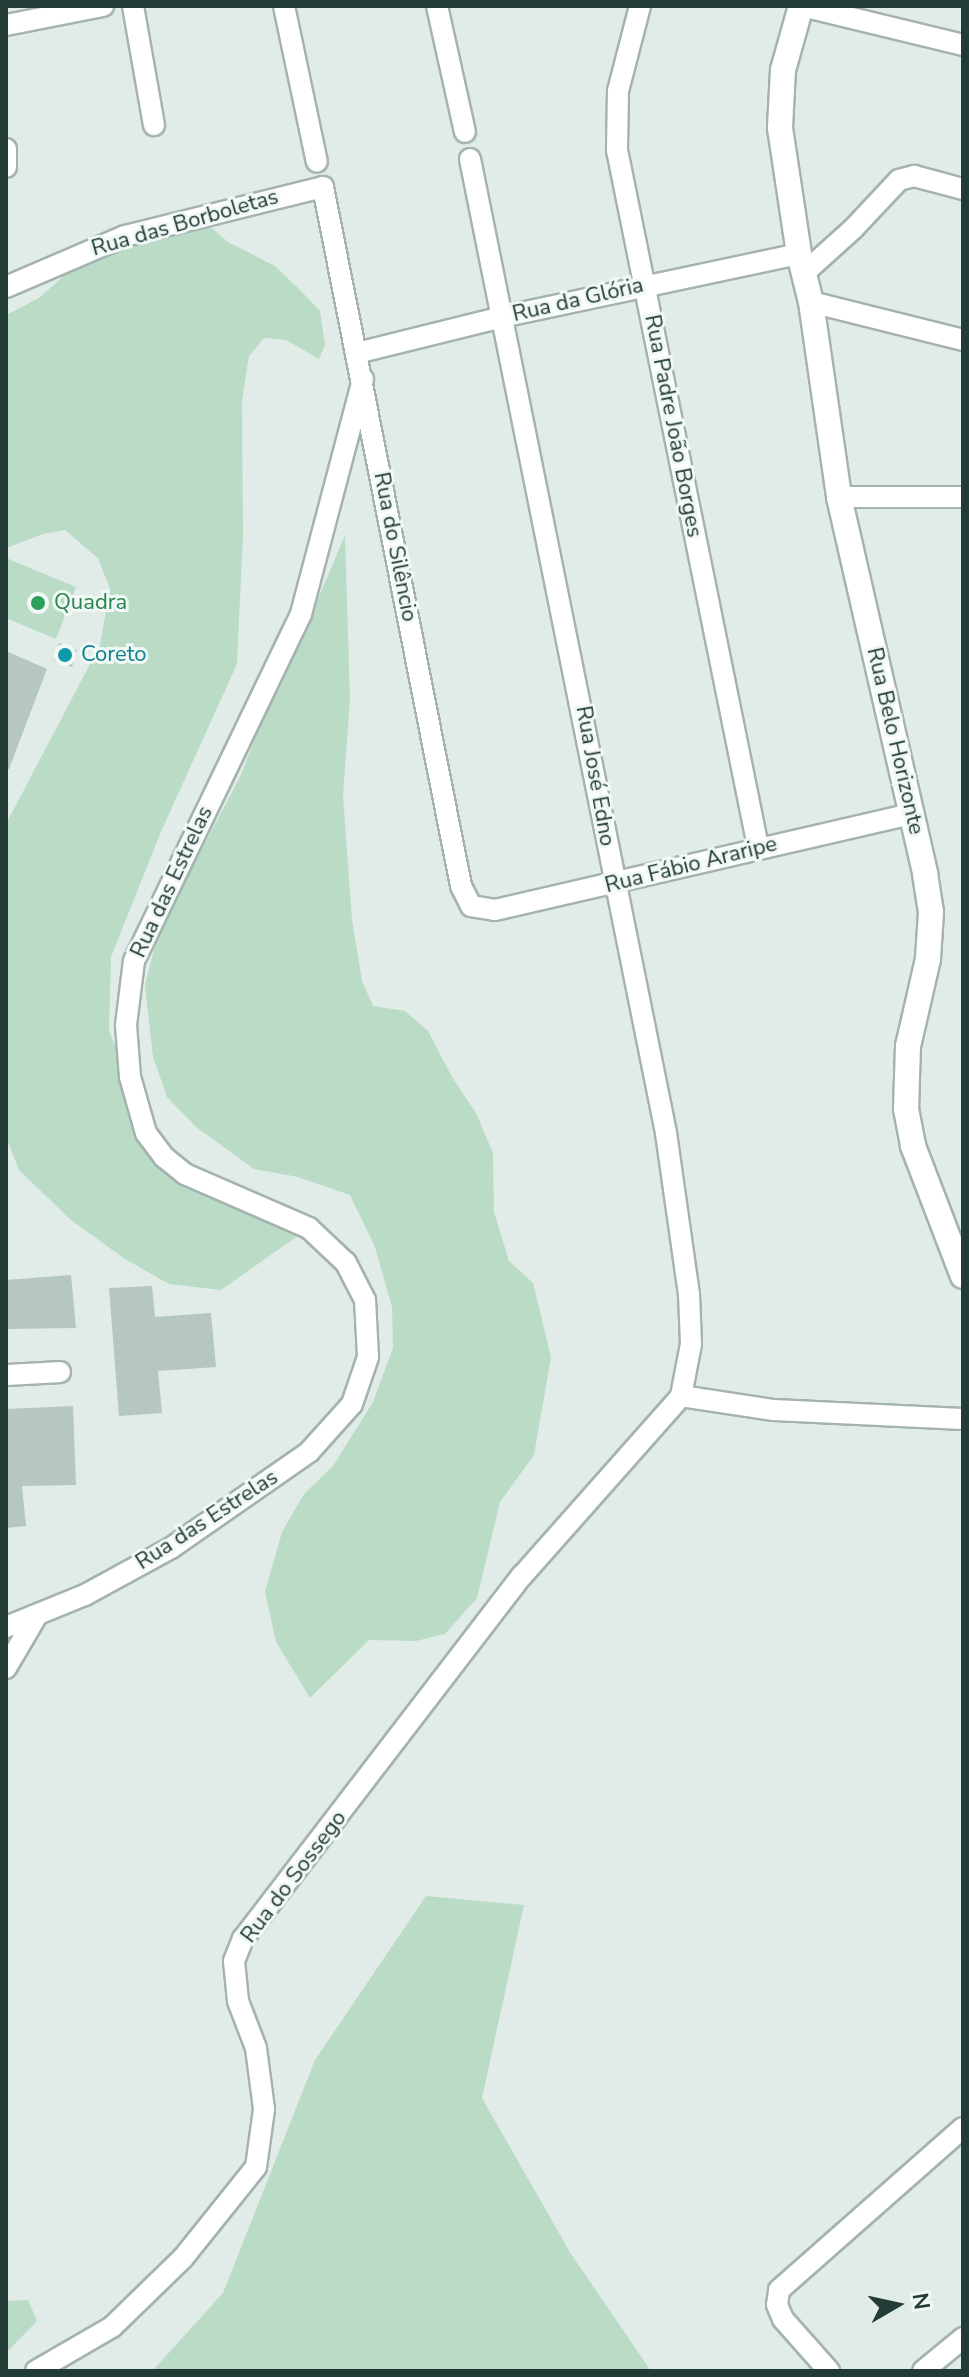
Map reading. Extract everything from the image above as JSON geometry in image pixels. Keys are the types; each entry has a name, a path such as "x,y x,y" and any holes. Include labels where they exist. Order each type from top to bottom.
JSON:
{"street":[{"path":"6,25 103,6"},
{"path":"133,6 154,125"},
{"path":"284,6 317,162"},
{"path":"437,6 465,132"},
{"name":"Rua Padre João Borges","path":"640,6 618,91 615,131 758,847"},
{"path":"801,6 963,45"},
{"name":"Rua Belo Horizonte","path":"801,6 780,95 780,128 801,263 811,302 839,497 931,912 928,959 908,1046 906,1109 913,1146 963,1276"},
{"path":"6,149 6,167"},
{"name":"Rua José Edno","path":"470,159 577,674 615,884 666,1133 684,1245 691,1344 681,1396"},
{"path":"801,263 853,229 899,180 914,176 963,189"},
{"name":"Rua das Borboletas","path":"6,287 125,236 323,187"},
{"name":"Rua do Silêncio","path":"323,187 461,886 471,906"},
{"name":"Rua da Glória","path":"357,353 645,285 801,263"},
{"path":"811,302 963,340"},
{"name":"Rua das Estrelas","path":"6,1627 85,1595 171,1548 309,1452 352,1404 368,1357 365,1300 346,1263 309,1228 185,1174 164,1157 146,1133 130,1077 126,1025 134,961 301,614 363,379"},
{"path":"839,497 963,497"},
{"name":"Rua Fábio Araripe","path":"471,906 495,910 911,814"},
{"path":"6,1375 60,1372"},
{"path":"681,1396 774,1410 963,1419"},
{"name":"Rua do Sossego","path":"36,2371 112,2327 183,2258 256,2167 264,2109 256,2048 238,2001 234,1961 243,1939 522,1576 681,1396"},
{"path":"6,1668 37,1615"},
{"path":"829,2371 783,2319 777,2305 779,2290 963,2128"},
{"path":"923,2371 963,2338"}],"green space":[{"path":"207,224 228,242 275,266 301,291 320,311 325,345 319,359 286,340 264,338 249,356 242,401 243,535 237,664 160,834 111,957 109,1031 164,1157 309,1228 221,1290 169,1284 125,1259 71,1220 19,1170 6,1137 6,824 100,645 110,589 98,558 65,530 43,534 6,548 6,315 39,298 76,265 122,248"},
{"path":"345,535 350,700 343,795 352,920 362,981 373,1006 405,1011 428,1031 452,1077 476,1113 493,1153 494,1212 509,1261 533,1283 551,1357 534,1455 500,1502 477,1598 445,1634 416,1641 369,1640 310,1698 276,1642 265,1592 282,1532 304,1494 333,1466 373,1402 393,1348 392,1307 375,1247 350,1195 298,1177 254,1169 196,1127 167,1097 153,1057 145,985 155,946 174,902 241,775"},
{"name":"Quadra","path":"6,558 76,587 56,639 6,618"},
{"path":"426,1896 524,1905 482,2098 571,2254 651,2371 148,2371 155,2368 223,2293 315,2060"},
{"path":"28,2300 37,2321 6,2353 6,2301"}],"building":[{"name":"Coreto","path":"59,643 77,650 72,667 54,660"},
{"path":"6,651 47,669 9,769 6,769"},
{"path":"71,1275 76,1328 6,1329 6,1280"},
{"path":"152,1286 155,1317 211,1313 216,1367 158,1371 162,1413 119,1416 109,1288"},
{"path":"73,1406 76,1485 22,1486 26,1526 6,1528 6,1409"}],"place":[{"name":"Quadra","path":"38,603"},
{"name":"Coreto","path":"65,655"}]}
